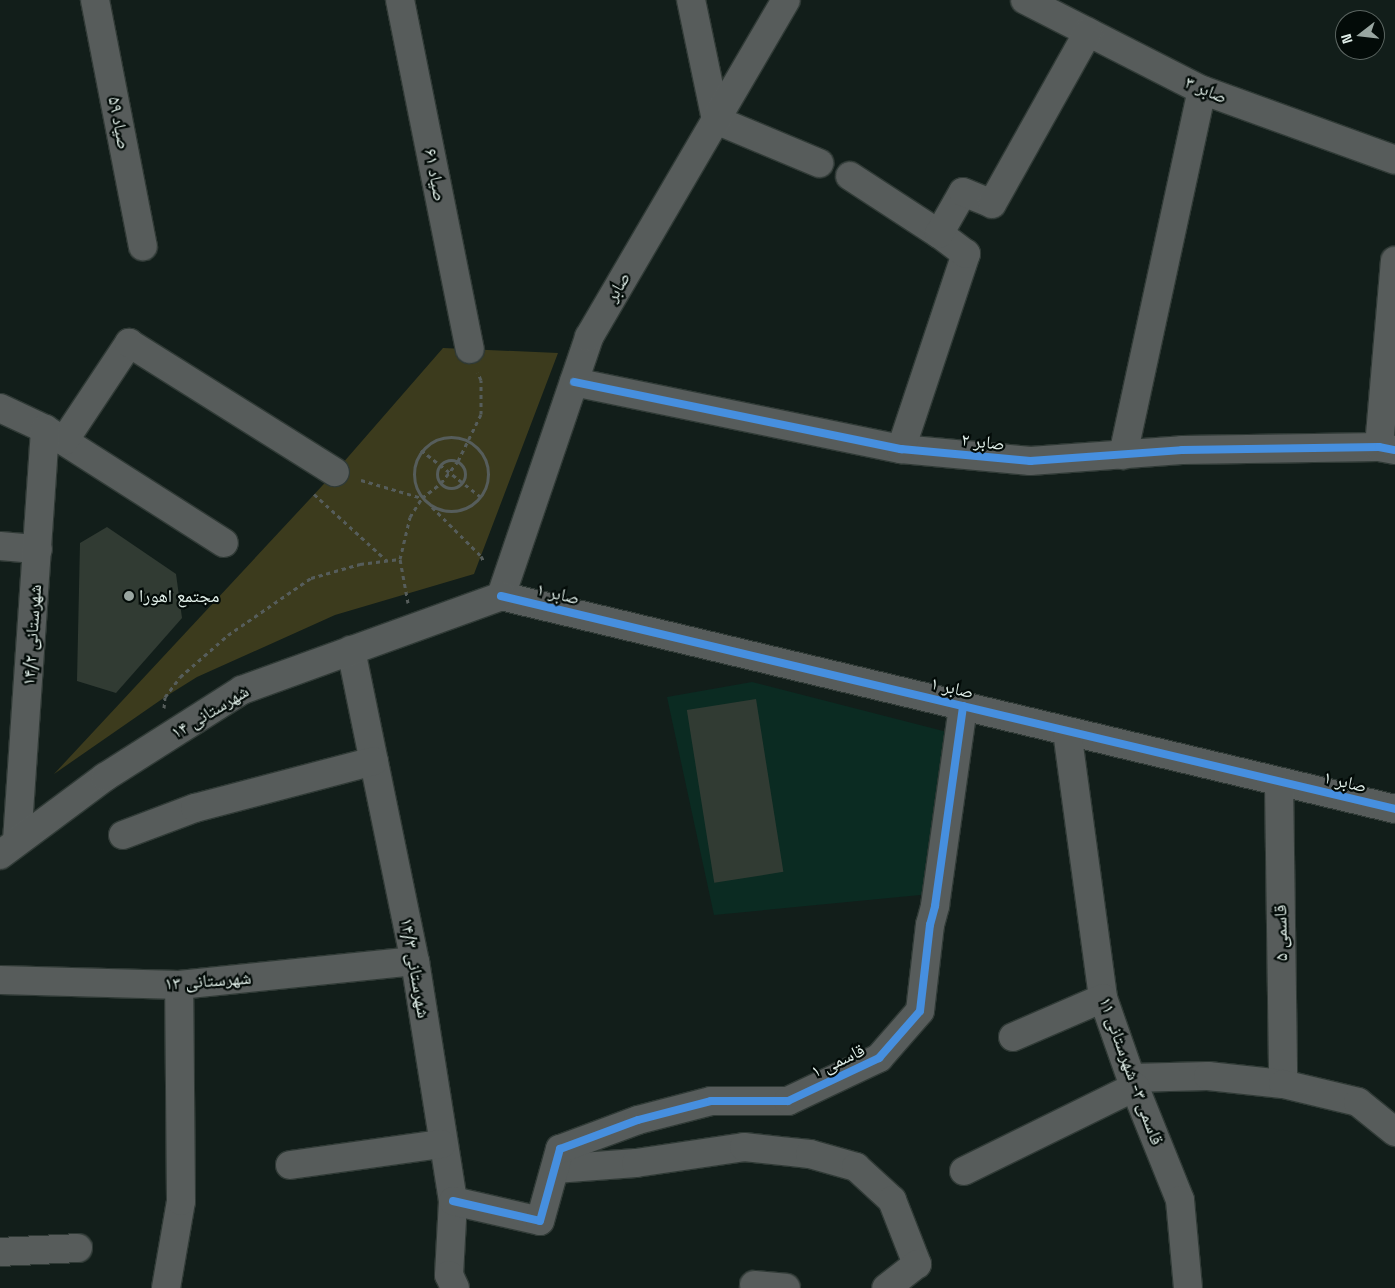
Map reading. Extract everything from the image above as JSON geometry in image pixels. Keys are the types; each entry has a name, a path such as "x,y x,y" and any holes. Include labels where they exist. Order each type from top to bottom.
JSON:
{"street":[{"name":"صیاد ۵۹","path":"95,0 143,246"},
{"name":"صیاد ۶۱","path":"400,0 470,349"},
{"path":"691,0 716,120 819,163"},
{"name":"صابر","path":"501,596 589,337 786,0"},
{"name":"صابر ۳","path":"1026,0 1202,90 1395,160"},
{"path":"939,234 963,192 992,204 1088,32"},
{"path":"1123,455 1202,90"},
{"path":"850,176 939,234 966,254 901,449"},
{"path":"1387,448 1395,262"},
{"path":"55,435 129,343 335,472"},
{"name":"صابر ۲","path":"574,382 901,449 1030,461 1182,450 1387,448"},
{"path":"0,408 55,435 224,543"},
{"name":"شهرستانی ۱۴/۲","path":"8,848 38,549 55,435"},
{"path":"0,546 38,549"},
{"name":"شهرستانی ۱۴","path":"8,848 105,777 242,690 501,596"},
{"name":"صابر ۱","path":"501,596 1395,809"},
{"name":"شهرستانی ۱۴/۳","path":"351,650 415,962 442,1144 453,1201 450,1275 455,1288"},
{"name":"قاسمی ۱","path":"554,1169 560,1148 638,1120 711,1101 788,1101 879,1058 920,1010 930,926 935,906 963,706"},
{"name":"قاسمی ۳- شهرستانی ۱۱","path":"1067,731 1103,998 1133,1083 1180,1200 1188,1288"},
{"path":"123,835 195,808 374,761"},
{"name":"قاسمی ۵","path":"1279,782 1283,1084"},
{"name":"شهرستانی ۱۳","path":"0,980 179,985 415,962"},
{"path":"166,1288 181,1201 179,985"},
{"path":"1013,1037 1103,998"},
{"path":"964,1171 1133,1083 1208,1076 1283,1084 1358,1102 1395,1132"},
{"path":"290,1165 442,1144"},
{"path":"453,1201 540,1221 554,1169 636,1163 744,1147 810,1154 856,1167 892,1200 917,1264 886,1288"},
{"path":"0,1252 78,1248"},
{"path":"754,1285 786,1288"}],"path":[{"path":"413,628 400,559 410,517 422,498 440,483 458,461 481,414 481,380 470,349"},
{"path":"335,472 422,498 435,508 452,512 468,508 482,497 489,482 488,465 481,450 468,439 451,436 434,440 421,450 414,466 414,483 422,498 481,556 501,596"},
{"path":"421,450 482,497"},
{"path":"440,483 438,471 440,465 451,460 458,461 465,471 463,483"},
{"path":"440,483 452,488 463,483"},
{"path":"314,494 386,561"},
{"path":"160,742 165,697 180,677 228,635 311,578 360,564 400,559"}],"shaded area":[{"path":"443,348 558,353 474,574 335,615 197,677 54,774 335,472"},
{"path":"752,682 955,734 941,893 714,915 667,697"}],"building":[{"name":"مجتمع اهورا","path":"107,527 176,574 182,618 116,693 77,681 80,543"},
{"path":"756,699 783,872 714,883 687,710"}],"cycle path":[{"path":"574,382 901,449 1030,461 1182,450 1379,447 1395,450"},
{"path":"501,596 1395,809"},
{"path":"453,1201 540,1221 560,1149 638,1120 711,1101 788,1101 879,1058 920,1011 930,925 935,906 963,706"}],"place":[{"name":"مجتمع اهورا","path":"129,596"}]}
